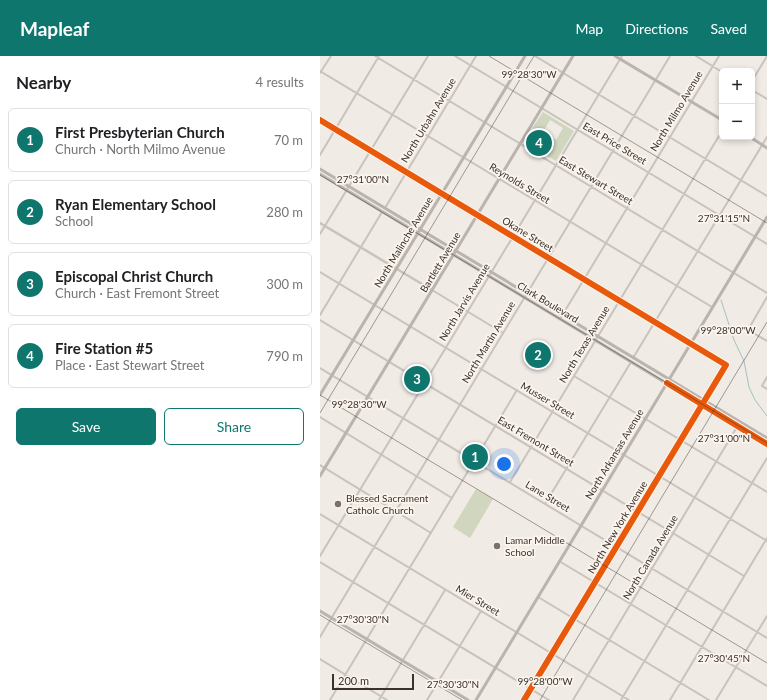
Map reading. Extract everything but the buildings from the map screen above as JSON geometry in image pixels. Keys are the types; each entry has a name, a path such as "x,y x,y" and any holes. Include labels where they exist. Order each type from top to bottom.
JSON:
{"main road":[{"name":"North Malinche Avenue","path":"320,395 525,56"},
{"name":"Bartlett Avenue","path":"320,476 573,56"},
{"path":"615,56 621,57 719,118"},
{"path":"754,140 767,148"},
{"name":"Clark Boulevard","path":"320,169 767,438"},
{"name":"Clark Boulevard","path":"320,174 767,444"},
{"name":"North Arkansas Avenue","path":"476,700 767,217"},
{"path":"320,610 468,700"}],"street":[{"path":"320,72 330,56"},
{"name":"East Stewart Street","path":"375,56 379,57 449,101 767,293"},
{"path":"320,234 428,56"},
{"name":"East Price Street","path":"455,56 767,244"},
{"name":"North Urbahn Avenue","path":"320,315 476,56"},
{"path":"535,56 767,196"},
{"name":"North Martin Avenue","path":"320,637 670,56"},
{"path":"696,56 719,70"},
{"name":"North Milmo Avenue","path":"560,319 719,56"},
{"path":"755,76 767,56"},
{"path":"320,155 379,57"},
{"name":"North Jarvis Avenue","path":"320,556 621,57"},
{"name":"Reynolds Street","path":"320,72 712,307"},
{"path":"755,92 767,99"},
{"name":"Okane Street","path":"320,120 726,365"},
{"name":"North Texas Avenue","path":"510,482 719,136"},
{"path":"634,358 767,137"},
{"path":"320,223 503,333"},
{"name":"Musser Street","path":"320,272 767,540"},
{"path":"767,298 748,330 767,341"},
{"name":"East Fremont Street","path":"320,320 744,576"},
{"path":"546,504 631,362"},
{"name":"North New York Avenue","path":"524,700 726,365"},
{"name":"Lane Street","path":"320,368 767,638"},
{"path":"574,376 767,492"},
{"path":"767,377 762,386 767,389"},
{"path":"330,700 517,390"},
{"path":"320,417 452,498"},
{"name":"North Canada Avenue","path":"572,700 740,422"},
{"path":"621,700 767,458"},
{"path":"320,465 431,533"},
{"name":"Mier Street","path":"320,514 629,700"},
{"path":"670,700 767,540"},
{"path":"559,561 767,686"},
{"path":"320,562 549,700"},
{"path":"379,700 445,590"},
{"path":"538,597 709,700"},
{"path":"427,700 481,611"},
{"path":"716,700 767,616"},
{"path":"320,659 387,700"}],"green space":[{"path":"543,112 574,131 556,161 546,155 554,141 532,128","holes":["550,120 563,128 556,140 543,132"]},
{"path":"476,489 493,499 470,538 453,527"}],"waterway":[{"path":"721,300 734,340 744,361 749,387 755,400 767,416"}],"cycle path":[{"path":"320,120 726,365 524,700"},
{"path":"667,383 767,444"}],"place":[{"name":"Fire Station #5","path":"539,143"},
{"name":"Ryan Elementary School","path":"538,355"},
{"name":"Episcopal Christ Church","path":"417,379"},
{"name":"First Presbyterian Church","path":"475,457"},
{"name":"Blessed Sacrament Catholc Church","path":"338,504"},
{"name":"Lamar Middle School","path":"497,546"}]}
